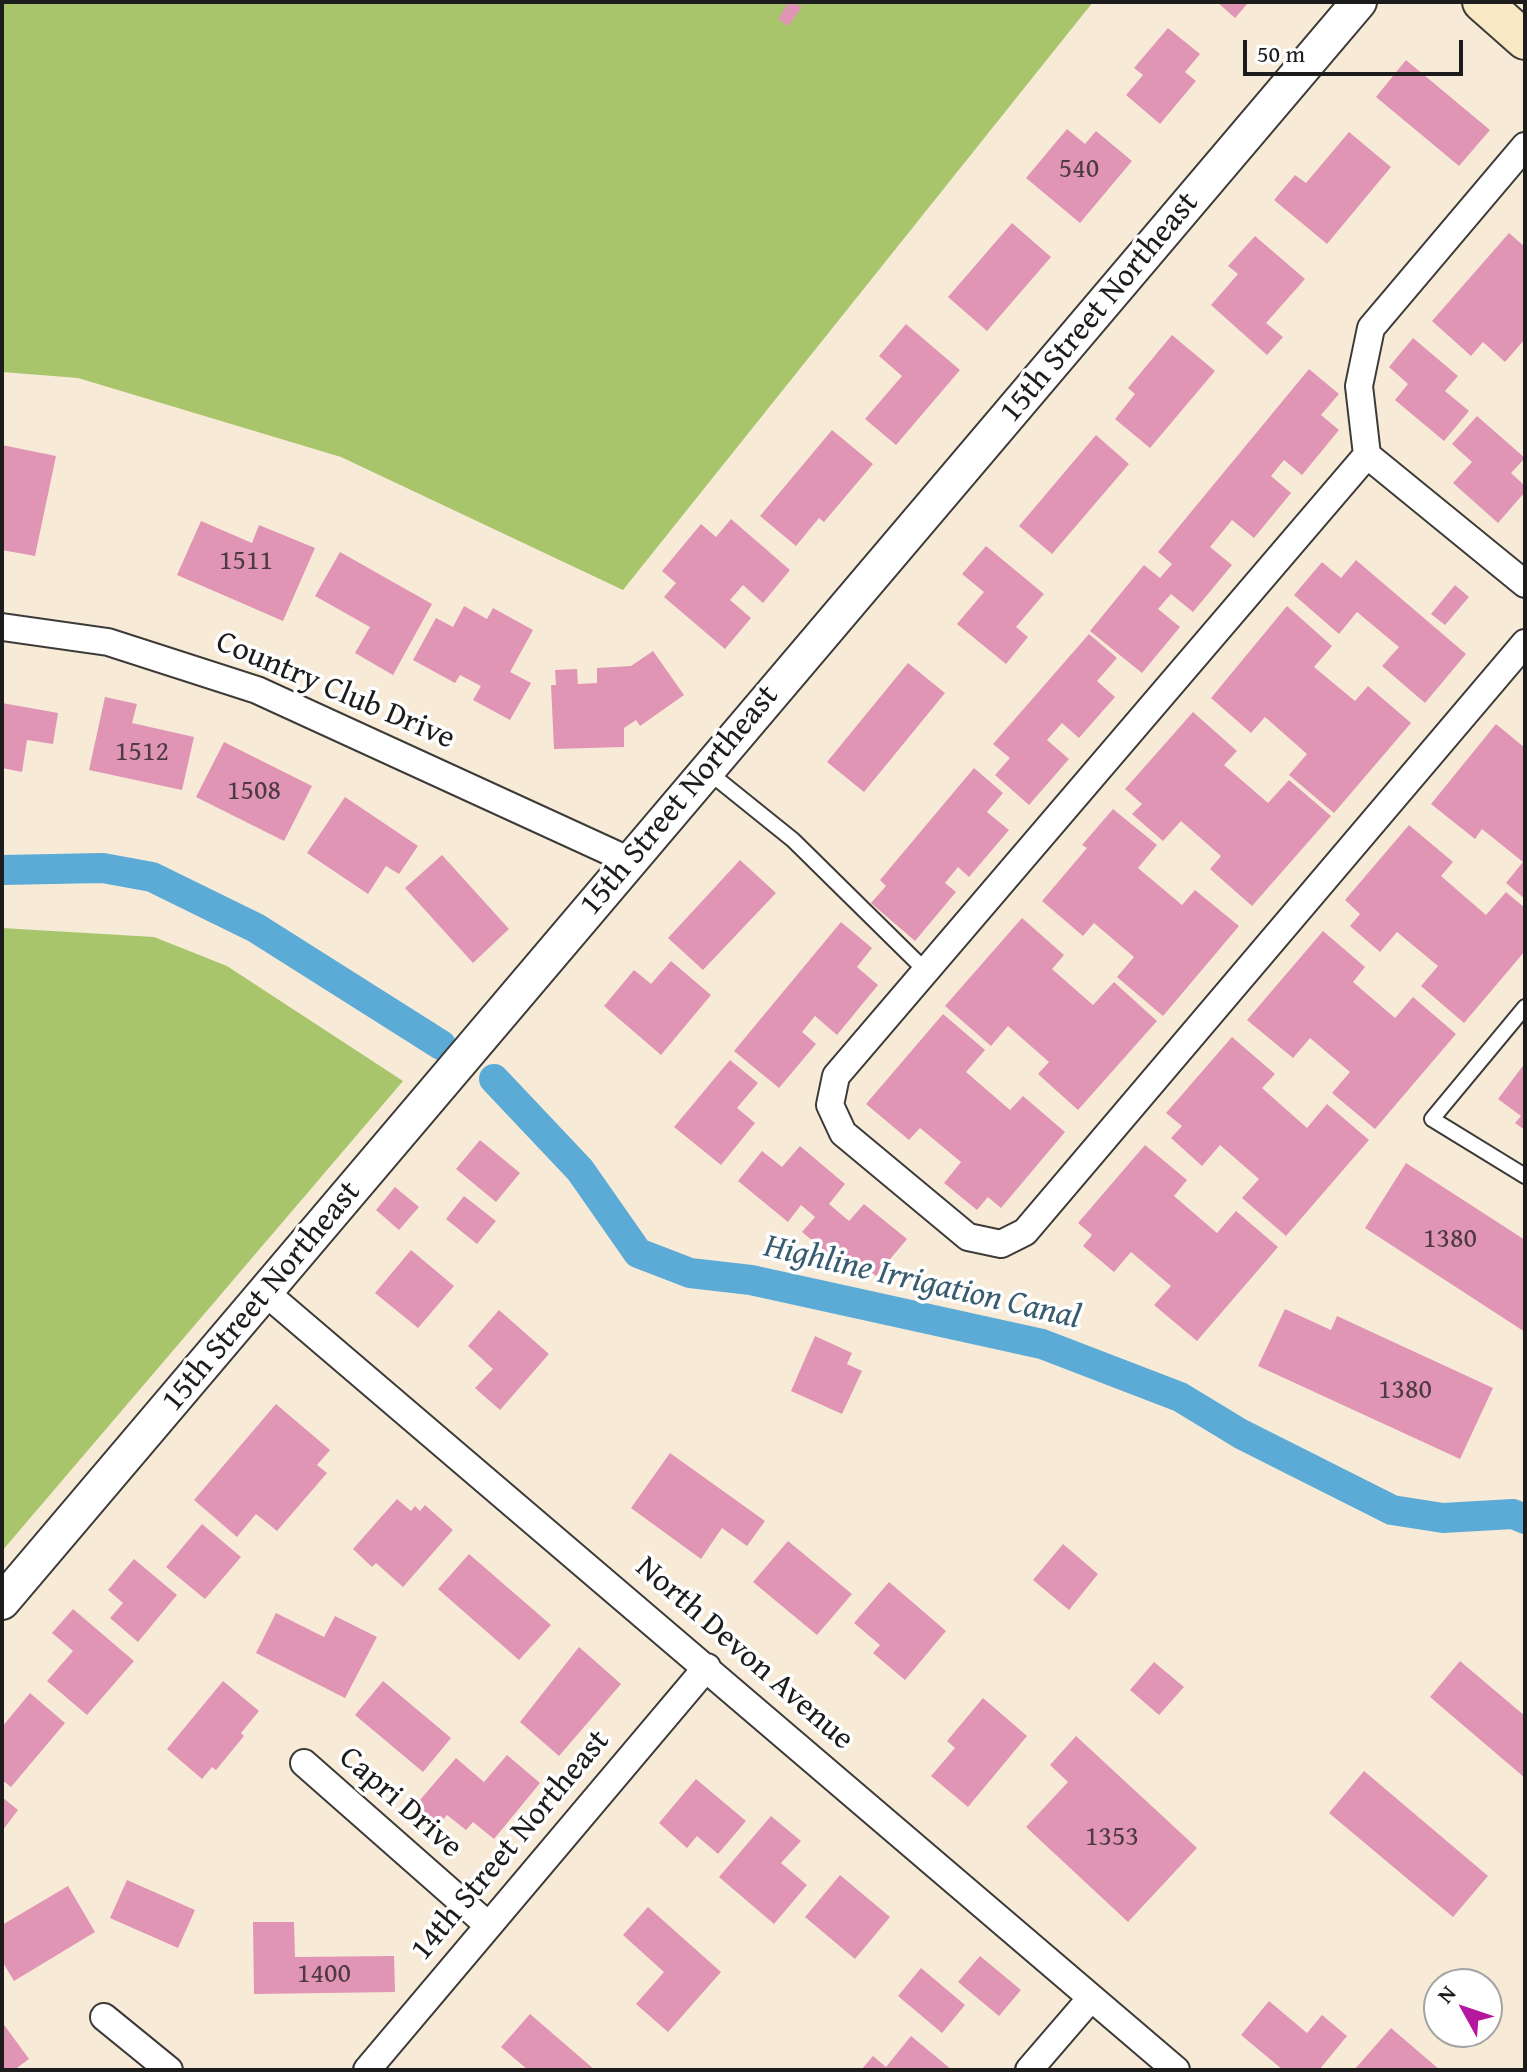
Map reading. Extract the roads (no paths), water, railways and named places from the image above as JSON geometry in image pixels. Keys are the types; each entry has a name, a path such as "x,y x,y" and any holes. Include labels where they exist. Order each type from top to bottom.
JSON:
{"main road":[{"path":"1482,2 1525,40"}],"street":[{"name":"15th Street Northeast","path":"2,1602 266,1293 628,860 1359,2"},
{"path":"1525,146 1371,328 1359,386 1367,455 1525,584"},
{"path":"1367,455 836,1076 830,1105 843,1133 968,1237 1001,1244 1025,1232 1525,643"},
{"name":"Country Club Drive","path":"2,627 108,642 257,690 628,860"},
{"name":"North Devon Avenue","path":"266,1293 1176,2070"},
{"name":"14th Street Northeast","path":"367,2070 707,1667"},
{"name":"Capri Drive","path":"304,1763 488,1925"},
{"path":"1029,2070 1091,1998"},
{"path":"104,2017 169,2070"}],"lane":[{"path":"706,770 793,840 926,971"},
{"path":"1525,1007 1432,1119 1525,1176"}],"waterway":[{"name":"Highline Irrigation Canal","path":"2,870 103,868 152,877 256,928 441,1045"},
{"name":"Highline Irrigation Canal","path":"494,1079 580,1170 638,1253 690,1273 751,1280 1042,1344 1180,1397 1241,1434 1392,1510 1443,1518 1513,1514 1525,1519"}]}
